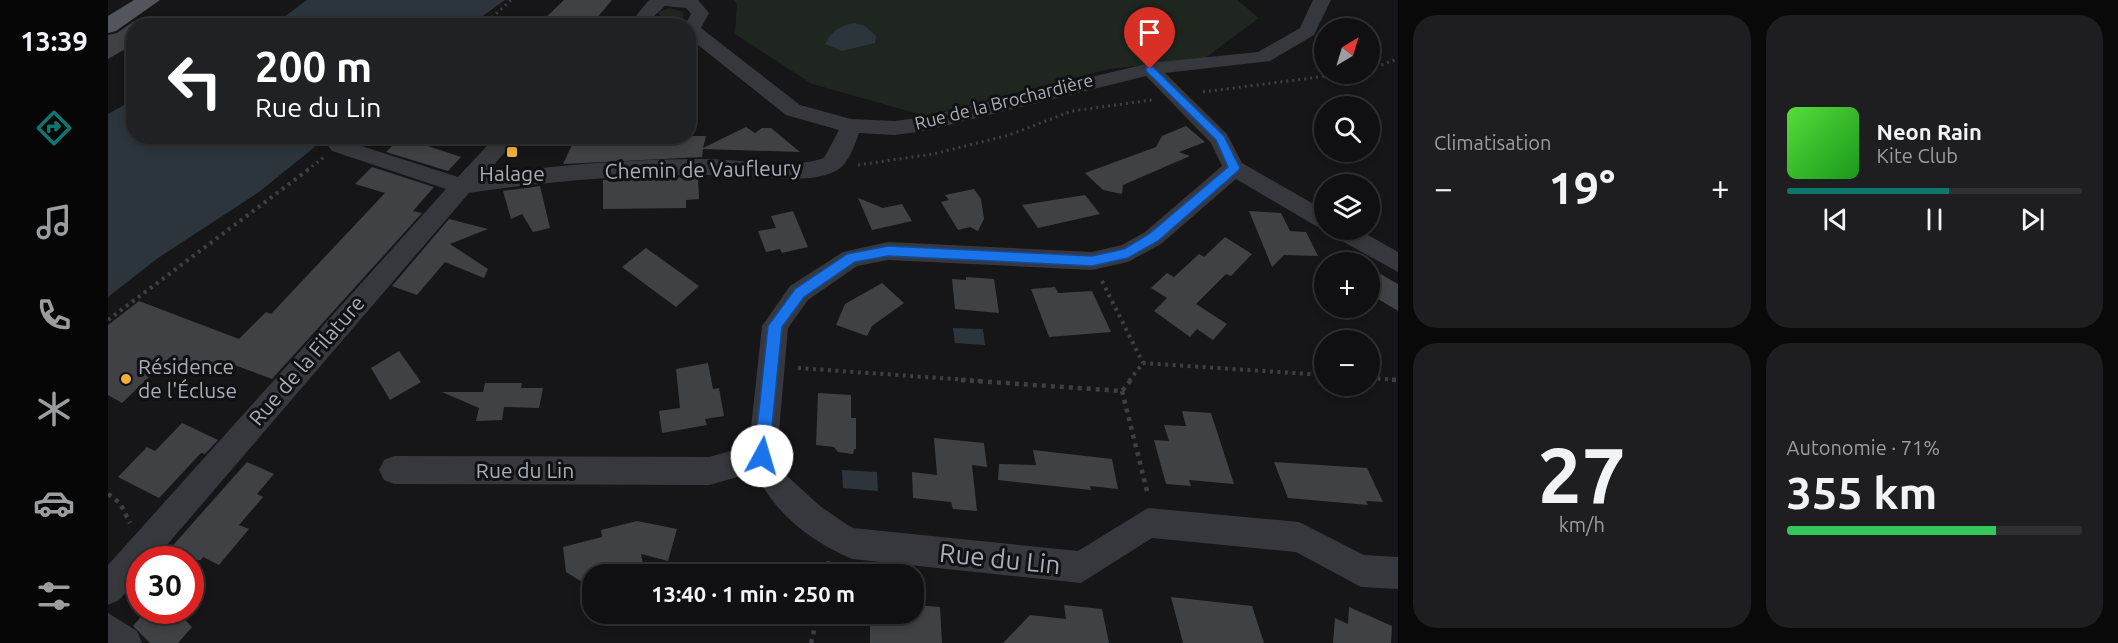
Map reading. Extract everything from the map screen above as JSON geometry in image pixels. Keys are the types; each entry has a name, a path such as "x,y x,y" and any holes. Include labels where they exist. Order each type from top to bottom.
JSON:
{"main road":[{"path":"108,26 149,0"}],"street":[{"path":"645,18 648,8 660,2 675,0 692,4 700,13 696,22"},
{"name":"Rue de la Brochardière","path":"696,34 793,110 851,126 895,128 924,124 1110,76 1150,69 1263,57 1308,31 1322,0"},
{"path":"1150,69 1220,138 1234,168 1314,214"},
{"name":"Chemin de Vaufleury","path":"461,186 524,177 651,168 703,166 790,171 832,163 843,147 851,126"},
{"name":"Rue de la Filature","path":"108,589 461,186 501,144"},
{"path":"339,146 461,186"},
{"path":"762,456 775,326 800,293 851,258 888,251 1092,261 1128,253 1154,238 1234,168"},
{"path":"1359,240 1398,262"},
{"name":"Rue du Lin","path":"394,470 709,471 762,456 776,485 809,518 852,543 1081,567 1148,523 1154,523"},
{"path":"1154,523 1299,537 1361,571 1398,573"},
{"path":"108,630 125,643"}],"path":[{"path":"492,18 511,0"},
{"path":"1380,65 1398,59"},
{"path":"824,165 864,165 933,154 1010,135 1072,111 1180,97 1228,87 1314,77"},
{"path":"108,320 339,146"},
{"path":"1092,261 1143,363"},
{"path":"1143,363 1314,374"},
{"path":"1122,391 1143,363"},
{"path":"771,366 1122,391"},
{"path":"1380,379 1398,380"},
{"path":"1122,391 1154,523"},
{"path":"108,494 120,503 132,528 148,543"},
{"path":"811,643 816,624"}],"shaded area":[{"path":"307,0 505,0 480,18 282,18"},
{"path":"733,0 1237,0 1259,18 1205,58 1109,69 926,116 812,84 735,34 737,4"},
{"path":"670,8 684,12 683,18 660,18 659,12"},
{"path":"854,23 865,26 876,36 875,43 842,51 825,44 836,30"},
{"path":"126,104 126,144 318,144 259,192 158,258 108,297 108,114"},
{"path":"953,328 983,329 985,345 955,343"},
{"path":"842,470 877,472 878,491 843,488"}],"building":[{"path":"564,0 612,0 597,18 545,18"},
{"path":"126,27 126,49 108,59 108,35 117,33"},
{"path":"1186,126 1205,142 1179,152 1190,156 1123,185 1122,194 1103,190 1085,173 1156,147 1162,136"},
{"path":"746,127 755,133 762,128 771,128 800,152 703,149 702,157 563,164 572,144 696,144 696,136 706,136 703,148"},
{"path":"394,144 422,144 461,157 448,171 386,152"},
{"path":"372,167 434,187 413,211 422,213 272,379 221,360 209,372 170,357 122,403 108,395 108,325 139,301 239,339 266,312 271,314 385,193 355,184"},
{"path":"698,177 699,199 686,200 686,208 603,209 603,180"},
{"path":"540,186 550,228 533,232 522,214 511,219 503,191"},
{"path":"974,189 981,199 984,219 978,231 970,227 958,230 941,202 949,200 945,195"},
{"path":"1085,195 1100,214 1038,228 1022,205"},
{"path":"858,198 883,208 902,204 912,221 872,230"},
{"path":"793,211 808,247 782,253 780,249 766,252 758,231 776,228 771,216"},
{"path":"1249,211 1281,213 1290,231 1306,232 1316,252 1314,256 1284,255 1272,267"},
{"path":"449,219 488,229 450,244 488,269 484,278 445,262 417,295 392,286"},
{"path":"1225,237 1252,254 1231,276 1226,274 1196,304 1227,324 1213,340 1197,329 1190,337 1154,311 1167,298 1151,288 1167,273 1174,277 1199,254 1204,257"},
{"path":"646,248 699,286 676,307 622,267"},
{"path":"1380,274 1398,284 1398,311 1380,300"},
{"path":"966,277 994,279 999,313 955,309 952,279 966,280"},
{"path":"882,283 904,303 872,326 867,336 836,325 845,304"},
{"path":"1055,287 1058,293 1092,291 1111,332 1049,337 1031,289"},
{"path":"399,351 421,382 390,400 371,368"},
{"path":"708,363 713,389 719,388 724,416 705,419 707,425 662,433 659,411 680,408 676,369"},
{"path":"485,383 522,383 521,388 543,388 539,408 504,407 502,420 476,421 479,408 442,392 483,392"},
{"path":"818,393 851,395 851,418 856,418 856,449 853,454 838,452 834,447 816,445"},
{"path":"1182,411 1211,413 1234,484 1189,480 1191,486 1166,484 1154,440 1169,441 1164,425 1186,426"},
{"path":"182,423 218,440 205,454 201,453 159,498 118,477 147,447 155,451"},
{"path":"934,438 984,443 987,467 972,465 977,511 953,509 951,502 913,498 912,472 937,475"},
{"path":"1033,450 1112,459 1118,489 1090,486 1091,490 998,480 999,464 1036,465"},
{"path":"247,462 274,474 257,494 263,497 239,525 249,529 219,565 204,558 204,546 172,546"},
{"path":"1274,462 1367,468 1383,502 1366,501 1368,505 1288,498"},
{"path":"637,521 677,529 668,561 641,554 643,564 582,564 582,582 566,572 563,547 602,537 601,530"},
{"path":"1171,597 1252,606 1264,643 1183,643"},
{"path":"1064,605 1102,609 1109,643 1003,643 1030,615 1066,619"},
{"path":"924,606 940,607 942,643 870,643 870,624 924,624"},
{"path":"1349,607 1392,626 1391,643 1333,643 1335,618 1348,624"},
{"path":"135,624 189,624 192,627 178,643 150,643 133,626"}],"place":[{"name":"Halage","path":"512,152"},
{"name":"Résidence de l'Écluse","path":"126,379"}],"route":[{"path":"762,456 775,326 800,293 851,258 888,251 1092,261 1128,253 1154,238 1234,168 1220,138 1150,69"}]}
